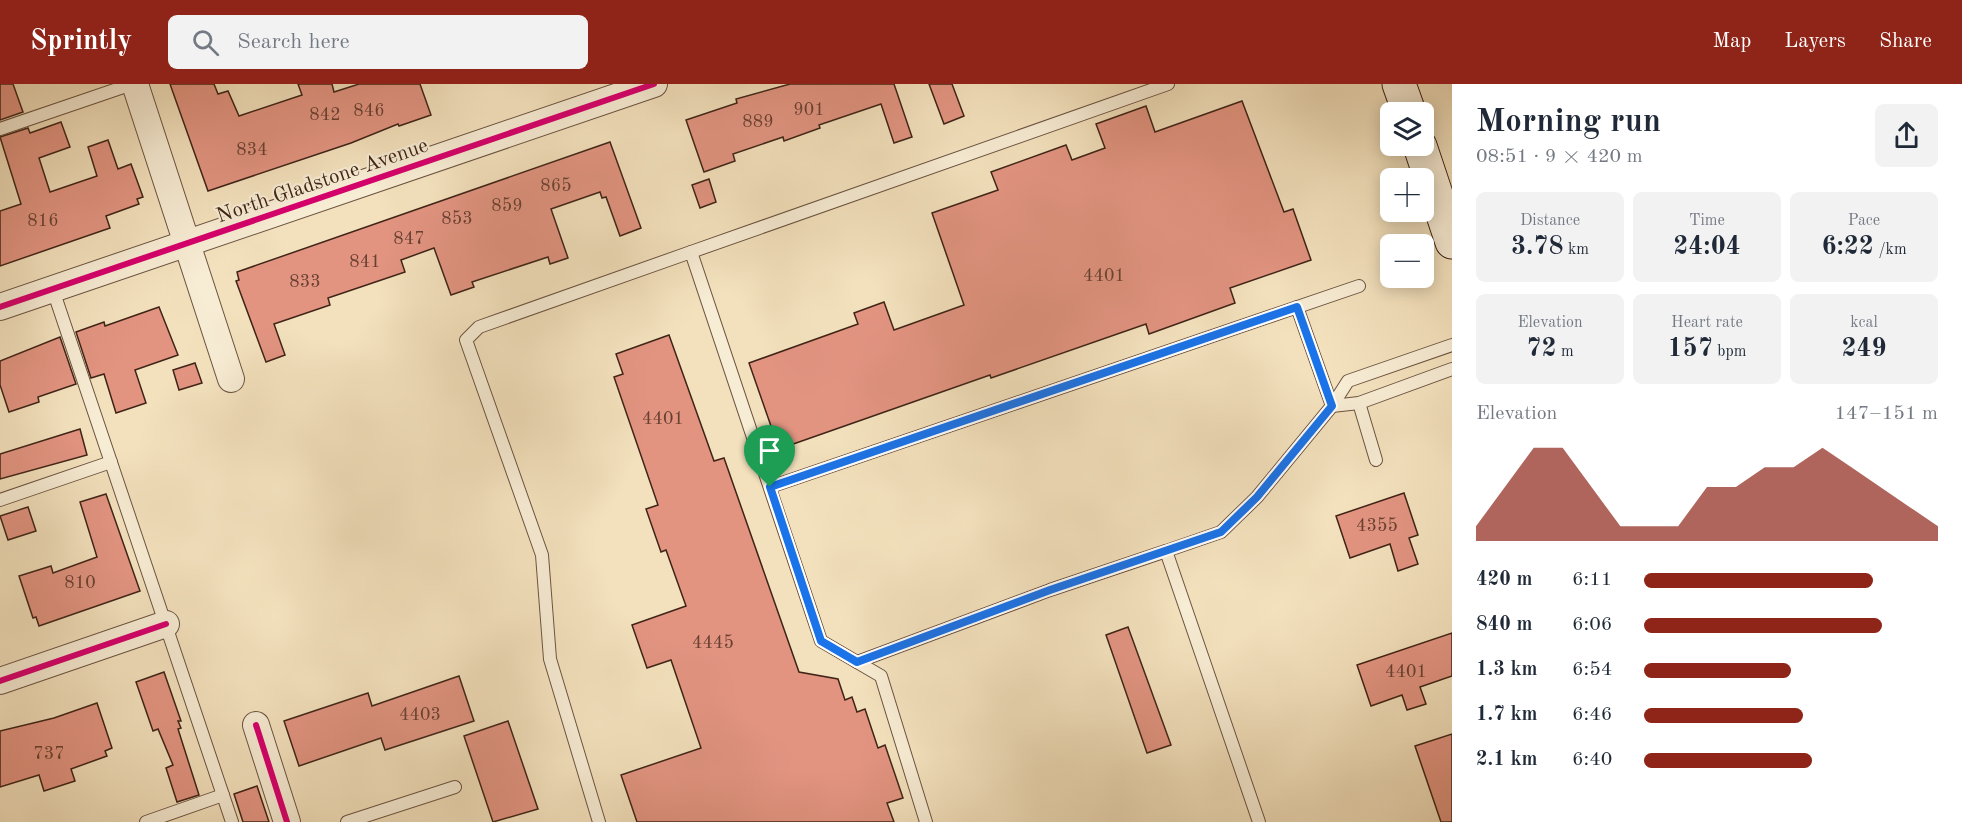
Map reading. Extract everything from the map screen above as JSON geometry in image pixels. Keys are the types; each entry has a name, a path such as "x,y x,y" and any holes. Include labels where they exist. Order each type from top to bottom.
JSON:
{"main road":[{"path":"1399,84 1405,102"},
{"path":"1423,156 1452,242"}],"street":[{"path":"133,84 188,243 231,379"},
{"name":"North Gladstone Avenue","path":"0,308 654,84"},
{"path":"0,681 166,624"},
{"path":"256,725 287,822"}],"lane":[{"path":"0,129 133,84"},
{"path":"599,822 550,659 542,555 466,340 479,327 1168,84"},
{"path":"691,252 821,641 882,676 926,822"},
{"path":"770,487 1359,286"},
{"path":"52,290 232,822"},
{"path":"1297,307 1332,406"},
{"path":"857,662 1042,593 1221,532 1257,497 1332,406 1348,381 1452,345"},
{"path":"1332,406 1359,403 1452,369"},
{"path":"1359,403 1376,460"},
{"path":"0,500 111,462"},
{"path":"1166,551 1260,822"},
{"path":"347,822 455,787"},
{"path":"146,822 223,795"}],"building":[{"path":"0,84 13,84 23,112 0,120"},
{"path":"170,84 214,84 218,94 228,91 239,116 302,95 298,84 332,84 334,92 359,84 420,84 431,115 399,126 398,124 351,143 208,191"},
{"path":"790,84 894,84 912,137 894,143 881,104 819,125 820,128 784,141 783,137 733,154 735,161 704,172 686,120 737,103 736,99"},
{"path":"929,84 952,84 964,116 944,124"},
{"path":"1242,101 1284,212 1293,209 1311,260 1230,288 1235,303 1149,334 1146,324 991,378 990,375 779,449 749,363 858,324 854,313 884,302 894,330 964,305 932,213 998,190 991,172 1066,145 1072,160 1105,148 1096,124 1146,106 1155,132"},
{"path":"61,122 70,147 39,158 50,192 97,176 88,147 108,140 118,169 131,164 143,197 137,199 139,204 106,216 110,228 0,266 0,211 21,204 0,137 28,128 30,133"},
{"path":"610,142 641,228 620,236 606,197 602,198 600,192 551,209 568,258 550,264 548,257 472,282 474,287 451,295 434,248 401,260 405,272 328,298 330,305 274,324 285,355 266,362 236,281 239,280 237,272"},
{"path":"709,179 716,202 700,208 692,185"},
{"path":"159,307 178,355 135,370 146,403 116,413 104,374 91,378 76,332 104,322 105,326"},
{"path":"669,335 714,461 724,458 799,672 838,679 845,700 852,697 857,712 865,709 878,748 885,745 903,798 887,803 894,822 637,822 621,775 701,748 671,660 647,668 632,625 686,606 666,550 661,552 646,509 658,505 614,377 623,374 616,354"},
{"path":"60,337 76,384 38,397 39,402 9,412 0,385 0,361"},
{"path":"195,363 202,383 179,390 173,370"},
{"path":"80,429 87,455 0,479 0,454"},
{"path":"1404,493 1418,535 1409,538 1418,564 1398,571 1390,544 1350,558 1336,516"},
{"path":"106,494 140,591 39,626 36,617 33,618 19,576 51,566 53,573 97,557 80,502"},
{"path":"28,507 36,531 8,540 0,516"},
{"path":"1128,627 1171,745 1147,753 1106,635"},
{"path":"1452,633 1452,676 1420,687 1426,704 1407,710 1402,695 1371,706 1357,665"},
{"path":"164,672 181,721 178,721 181,728 178,729 199,795 177,802 166,768 173,765 158,729 153,731 136,682"},
{"path":"459,676 474,721 385,750 381,738 299,766 284,721 368,693 372,706"},
{"path":"97,703 112,748 105,751 107,756 71,769 75,781 44,791 39,775 0,787 0,731 54,718"},
{"path":"508,721 538,809 493,822 464,736"},
{"path":"1452,734 1452,822 1441,822 1415,746"},
{"path":"257,786 269,822 243,822 234,794"}],"cycle path":[{"path":"0,307 654,84"},
{"path":"0,681 166,624"},
{"path":"256,725 287,822"}],"route":[{"path":"1297,307 1332,406 1257,497 1221,532 1050,590 857,662 821,641 770,487 1297,307"}]}
